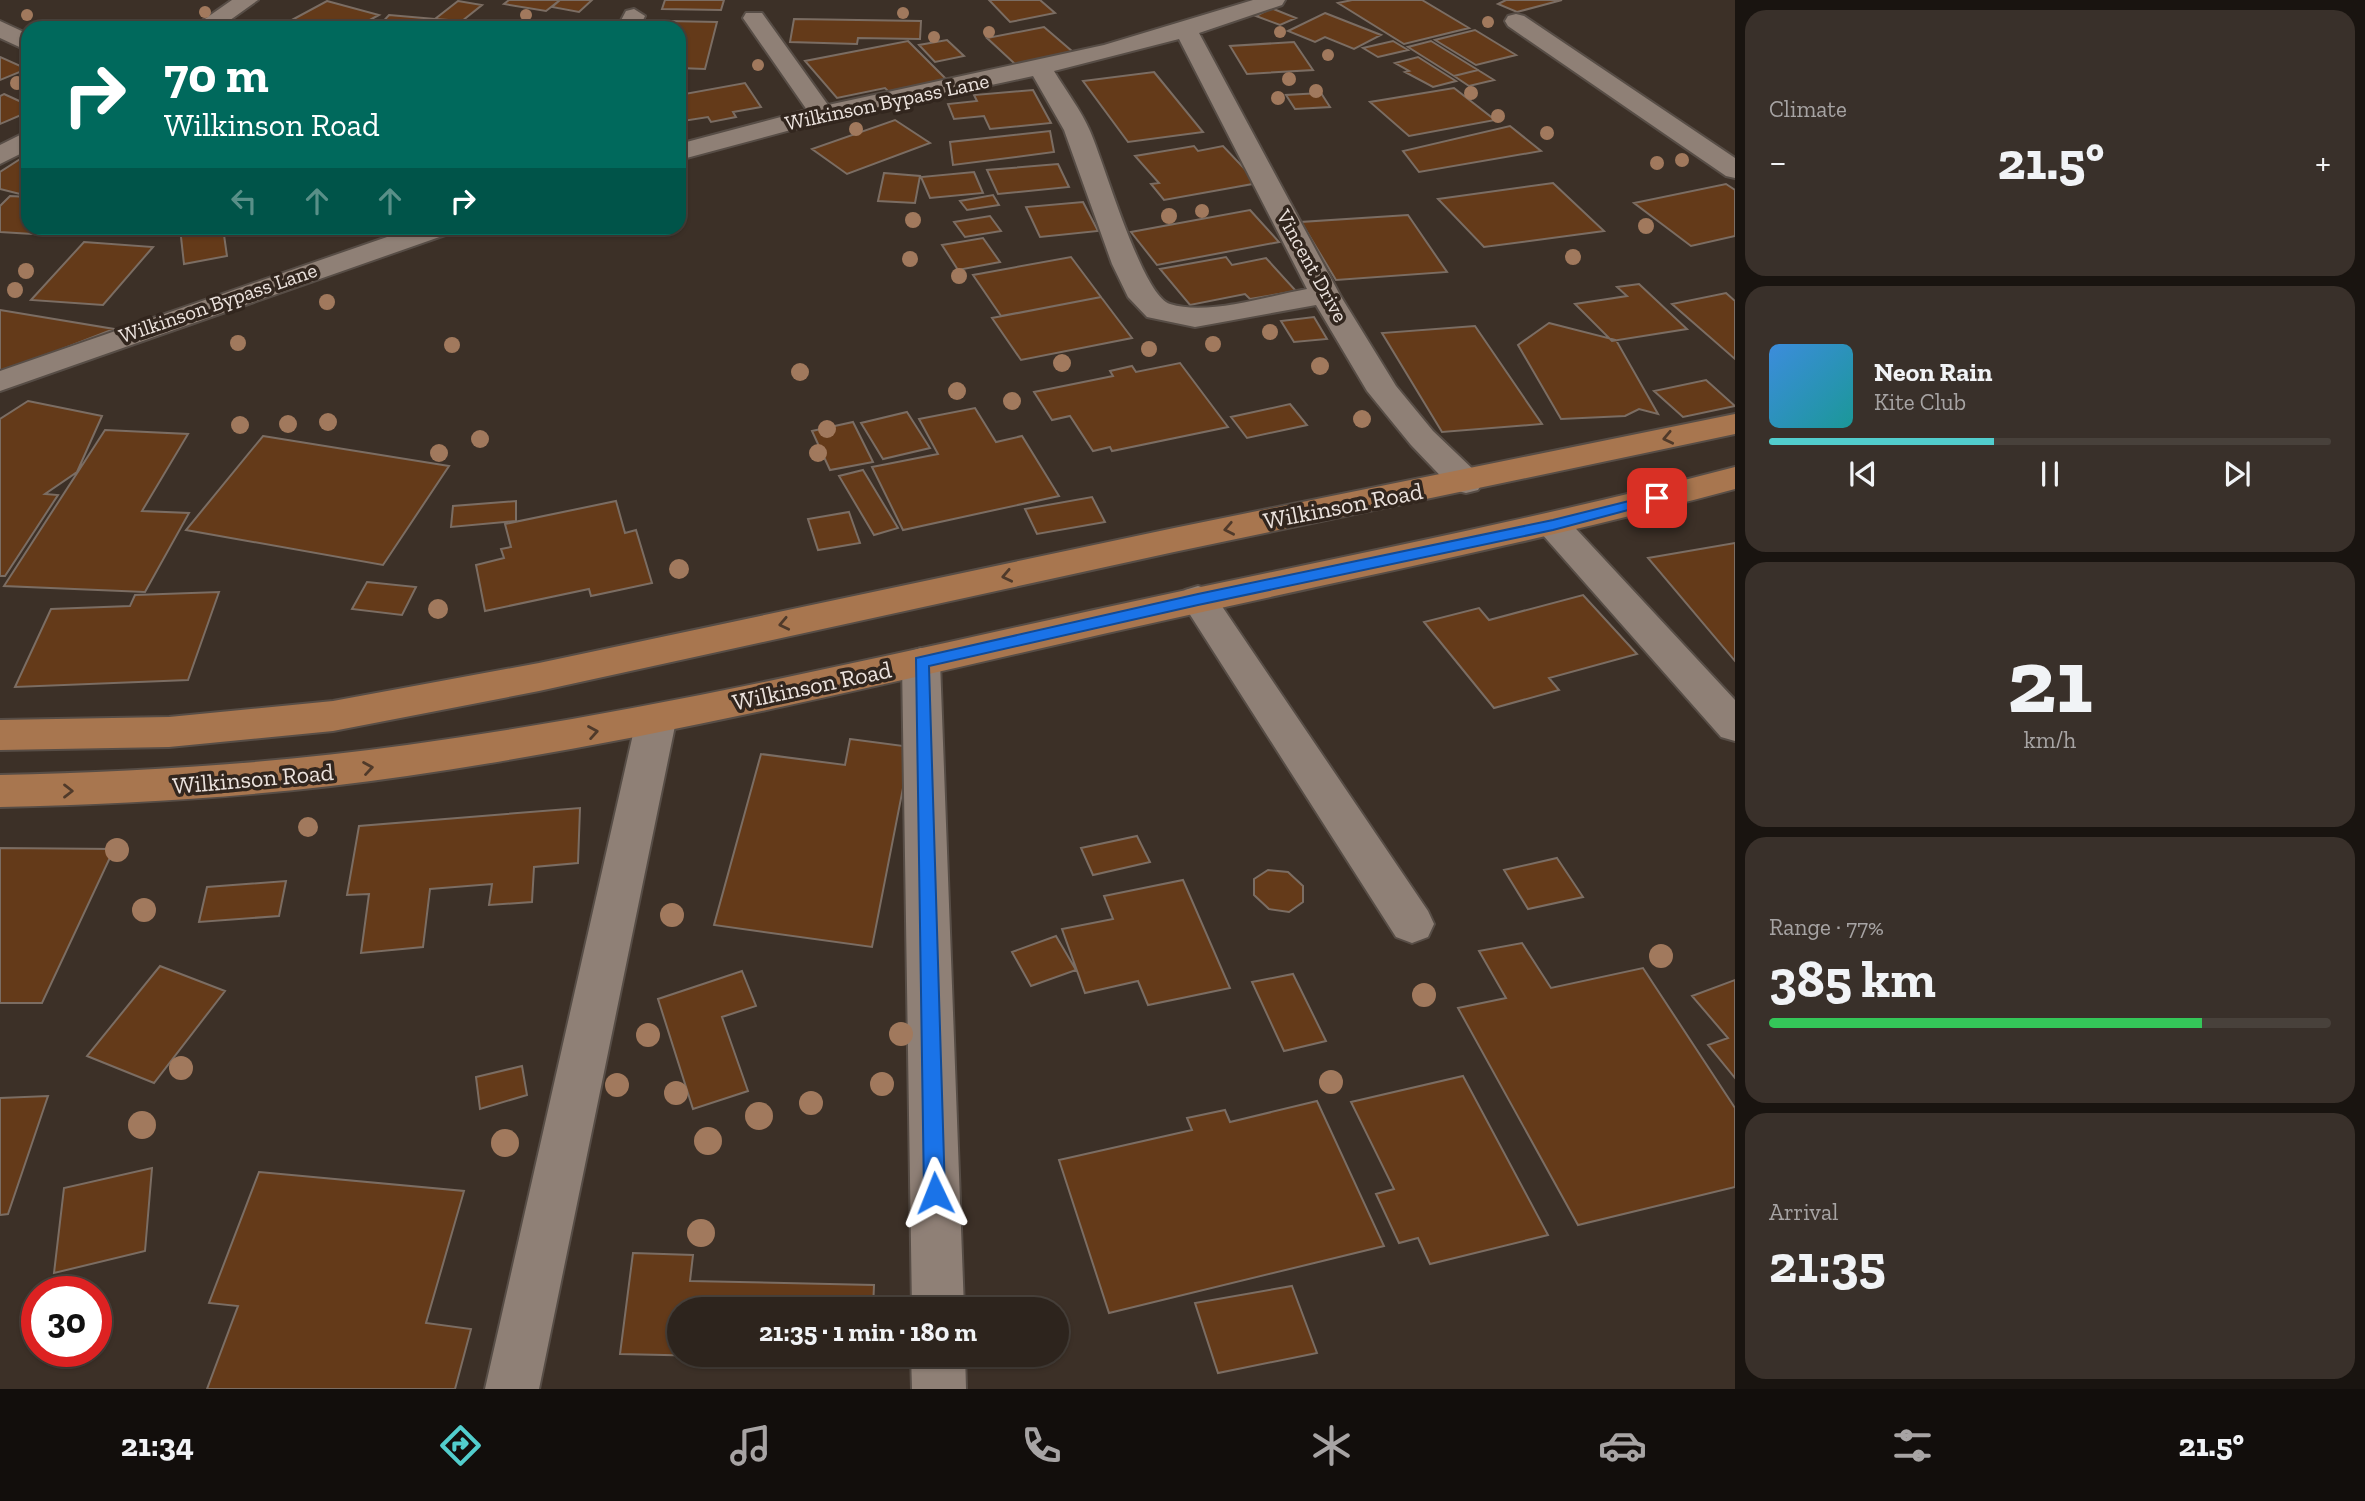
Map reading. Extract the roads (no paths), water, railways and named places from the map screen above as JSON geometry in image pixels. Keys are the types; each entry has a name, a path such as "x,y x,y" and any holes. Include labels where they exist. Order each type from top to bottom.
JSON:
{"main road":[{"name":"Wilkinson Road","path":"0,735 169,732 333,716 539,677 1161,542 1466,482 1735,424"},
{"name":"Wilkinson Road","path":"0,791 100,792 356,770 656,721 1198,599 1553,525 1735,478"}],"street":[{"path":"214,21 247,0"},
{"name":"Wilkinson Bypass Lane","path":"686,150 822,114 1041,69 1186,30 1274,0"},
{"path":"754,18 822,114"},
{"path":"1516,21 1735,170"},
{"path":"0,28 21,40"},
{"name":"Vincent Drive","path":"1186,30 1325,295 1383,391 1422,438 1466,482"},
{"path":"1041,69 1077,130 1126,264 1143,297 1157,310 1195,318 1325,295"},
{"path":"0,156 21,143"},
{"name":"Wilkinson Bypass Lane","path":"0,382 418,235"},
{"path":"1553,525 1735,726"},
{"path":"1198,599 1412,925"},
{"path":"921,662 938,1297"},
{"path":"512,1389 656,721"},
{"path":"938,1367 939,1389"}]}
